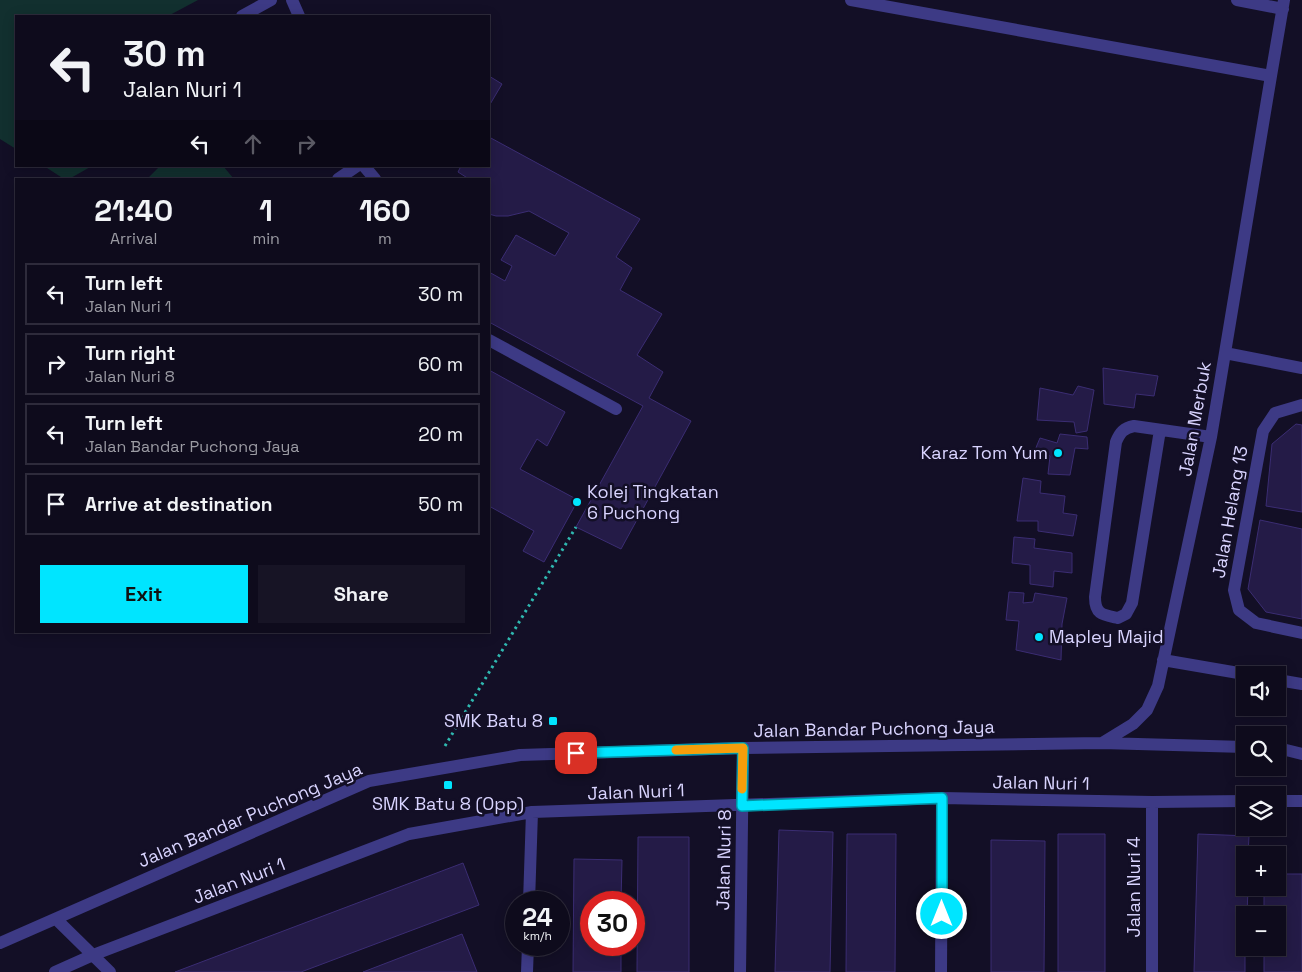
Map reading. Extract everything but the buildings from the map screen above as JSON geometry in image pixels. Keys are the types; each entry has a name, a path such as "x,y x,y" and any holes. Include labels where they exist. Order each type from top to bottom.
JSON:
{"street":[{"path":"244,15 271,0"},
{"path":"292,0 299,15"},
{"path":"851,0 1271,76"},
{"path":"1237,0 1284,4"},
{"name":"Jalan Merbuk","path":"1102,743 1133,724 1148,710 1158,686 1211,437 1284,4"},
{"path":"339,178 356,167"},
{"path":"365,167 374,178"},
{"path":"490,341 616,409"},
{"path":"1225,353 1302,368"},
{"name":"Jalan Helang 13","path":"1302,405 1275,413 1263,431 1234,590 1239,610 1256,623 1302,633"},
{"path":"1160,430 1132,603 1126,614 1118,618 1105,615 1098,611 1095,606 1095,597 1116,442 1119,433 1125,428 1134,426 1211,437"},
{"path":"1163,660 1236,673"},
{"path":"1286,681 1302,684"},
{"name":"Jalan Bandar Puchong Jaya","path":"0,943 369,781 520,755 743,748 1102,743 1236,746"},
{"path":"1286,748 1302,747"},
{"name":"Jalan Nuri 8","path":"740,972 743,748"},
{"path":"1286,750 1302,754"},
{"path":"941,972 942,798"},
{"name":"Jalan Nuri 1","path":"55,972 93,955 409,834 532,812 942,798 1152,802 1236,801"},
{"path":"1286,801 1302,801"},
{"name":"Jalan Nuri 4","path":"1152,802 1152,972"},
{"path":"529,891 532,812"},
{"path":"56,919 110,972"},
{"path":"527,972 528,956"}],"path":[{"path":"444,746 576,527"}],"green space":[{"path":"0,0 198,0 170,15 15,15 15,148 0,139"},
{"path":"46,167 90,167 71,178 62,178"},
{"path":"159,167 224,167 233,178 148,178"}],"slow traffic":[{"path":"676,750 743,748 742,789"}],"place":[{"name":"Karaz Tom Yum","path":"1058,453"},
{"name":"Kolej Tingkatan 6 Puchong","path":"577,502"},
{"name":"Mapley Majid","path":"1039,637"},
{"name":"SMK Batu 8","path":"553,721"},
{"name":"SMK Batu 8 (Opp)","path":"448,785"}],"route":[{"path":"576,753 743,748 742,806 942,798 942,914"}]}
